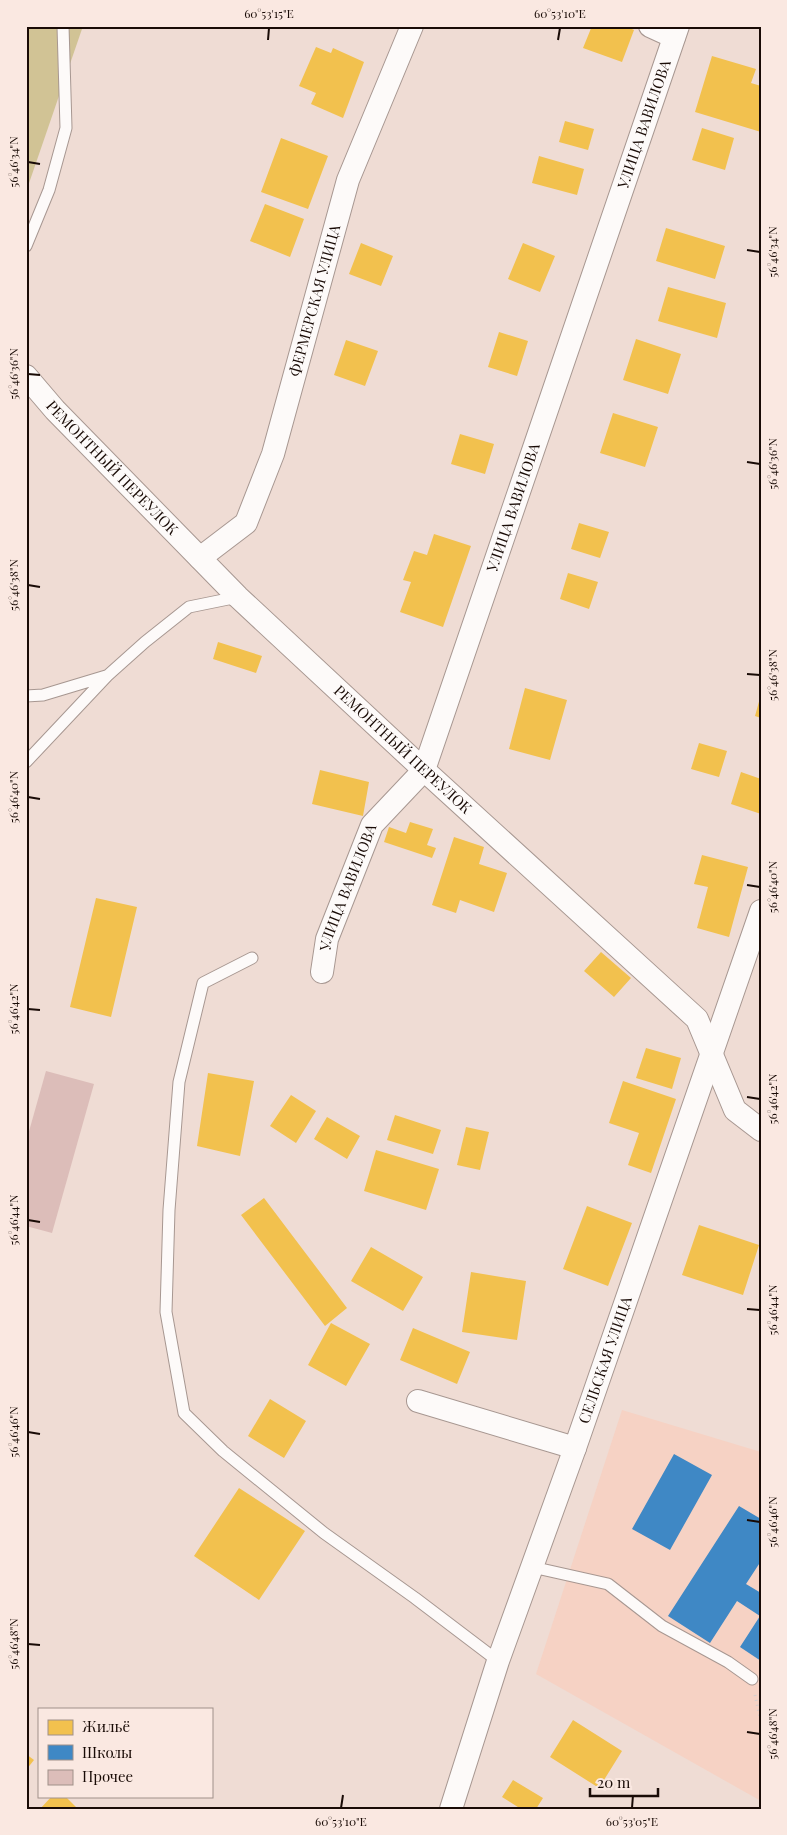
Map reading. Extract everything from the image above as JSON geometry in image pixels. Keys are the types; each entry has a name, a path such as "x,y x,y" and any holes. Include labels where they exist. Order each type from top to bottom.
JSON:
{"street":[{"name":"ФЕРМЕРСКАЯ УЛИЦА","path":"200,558 246,523 273,454 348,180 412,26"},
{"path":"650,26 676,32"},
{"name":"УЛИЦА ВАВИЛОВА","path":"322,972 326,939 372,825 424,770 676,32"},
{"name":"РЕМОНТНЫЙ ПЕРЕУЛОК","path":"26,376 55,410 238,597 697,1019 735,1110 761,1130"},
{"name":"СЕЛЬСКАЯ УЛИЦА","path":"451,1809 498,1661 575,1448 761,911"},
{"path":"418,1401 575,1448"}],"lane":[{"path":"26,246 49,190 66,128 63,26"},
{"path":"26,762 107,676 145,642 189,607 238,597"},
{"path":"26,696 43,695 107,676"},
{"path":"252,958 203,982 179,1082 169,1210 166,1312 184,1413 223,1450 324,1533 415,1598 498,1661"},
{"path":"532,1567 608,1584 662,1626 728,1662 752,1679"}],"path":[{"path":"752,1679 761,1722"}],"shaded area":[{"path":"26,26 83,26 26,192"},
{"path":"622,1410 761,1452 761,1801 536,1674"}],"building: Жильё":[{"path":"592,26 625,26 634,30 622,62 583,48"},
{"path":"316,47 331,53 333,48 364,62 343,118 311,104 316,93 299,86"},
{"path":"712,56 756,69 751,83 761,86 761,132 695,112"},
{"path":"565,121 594,129 588,150 559,142"},
{"path":"702,128 734,138 725,170 692,160"},
{"path":"281,138 328,156 308,209 261,192"},
{"path":"539,156 584,169 577,195 532,183"},
{"path":"265,204 304,219 290,257 250,241"},
{"path":"666,228 725,246 715,279 656,261"},
{"path":"361,243 393,256 381,286 349,274"},
{"path":"523,243 555,256 540,292 508,279"},
{"path":"668,287 726,303 717,338 658,321"},
{"path":"499,332 528,341 517,376 488,367"},
{"path":"636,339 681,354 668,394 623,380"},
{"path":"346,340 378,351 365,386 334,375"},
{"path":"613,413 658,427 645,467 600,453"},
{"path":"460,434 494,444 485,474 451,464"},
{"path":"579,523 609,532 600,558 571,549"},
{"path":"434,534 471,546 443,627 400,612 411,582 403,580 414,551 427,555"},
{"path":"568,573 598,582 589,609 560,599"},
{"path":"218,642 262,656 256,673 213,659"},
{"path":"525,688 567,700 550,760 509,749"},
{"path":"761,698 761,718 755,716"},
{"path":"699,743 727,751 719,777 691,769"},
{"path":"320,770 369,782 363,816 312,804"},
{"path":"741,772 761,779 761,814 731,804"},
{"path":"410,822 433,829 427,845 436,848 432,858 384,842 389,827 406,833"},
{"path":"454,837 484,847 479,864 507,873 494,912 460,900 456,913 432,905"},
{"path":"702,855 748,867 729,937 697,928 708,887 694,884"},
{"path":"96,898 137,907 111,1017 70,1007"},
{"path":"601,952 631,978 614,997 584,971"},
{"path":"646,1048 681,1058 672,1089 636,1078"},
{"path":"208,1073 254,1081 240,1156 197,1146"},
{"path":"623,1081 676,1099 651,1173 628,1165 639,1133 609,1123"},
{"path":"291,1095 316,1111 296,1143 270,1126"},
{"path":"395,1115 441,1130 433,1154 387,1140"},
{"path":"327,1117 360,1136 347,1159 314,1139"},
{"path":"466,1127 489,1132 480,1170 457,1165"},
{"path":"376,1150 439,1169 426,1210 364,1191"},
{"path":"264,1198 347,1308 325,1326 241,1215"},
{"path":"587,1206 632,1223 608,1286 563,1269"},
{"path":"699,1225 759,1245 743,1295 682,1275"},
{"path":"371,1247 423,1277 403,1311 351,1281"},
{"path":"471,1272 526,1281 517,1340 462,1332"},
{"path":"331,1323 370,1344 346,1386 308,1365"},
{"path":"413,1328 470,1352 457,1384 400,1360"},
{"path":"270,1399 306,1421 284,1458 248,1436"},
{"path":"239,1488 305,1531 259,1600 194,1556"},
{"path":"573,1720 622,1751 599,1788 550,1757"},
{"path":"26,1754 34,1760 26,1770"},
{"path":"513,1780 543,1798 536,1809 521,1809 502,1797"},
{"path":"50,1798 67,1798 78,1809 40,1809"}],"building: Школы":[{"path":"674,1454 712,1475 670,1550 632,1529"},
{"path":"739,1506 761,1519 761,1561 746,1584 761,1593 761,1661 740,1647 760,1616 737,1601 710,1643 668,1616"}],"building: Прочее":[{"path":"46,1071 94,1084 52,1233 26,1226 26,1142"}]}
